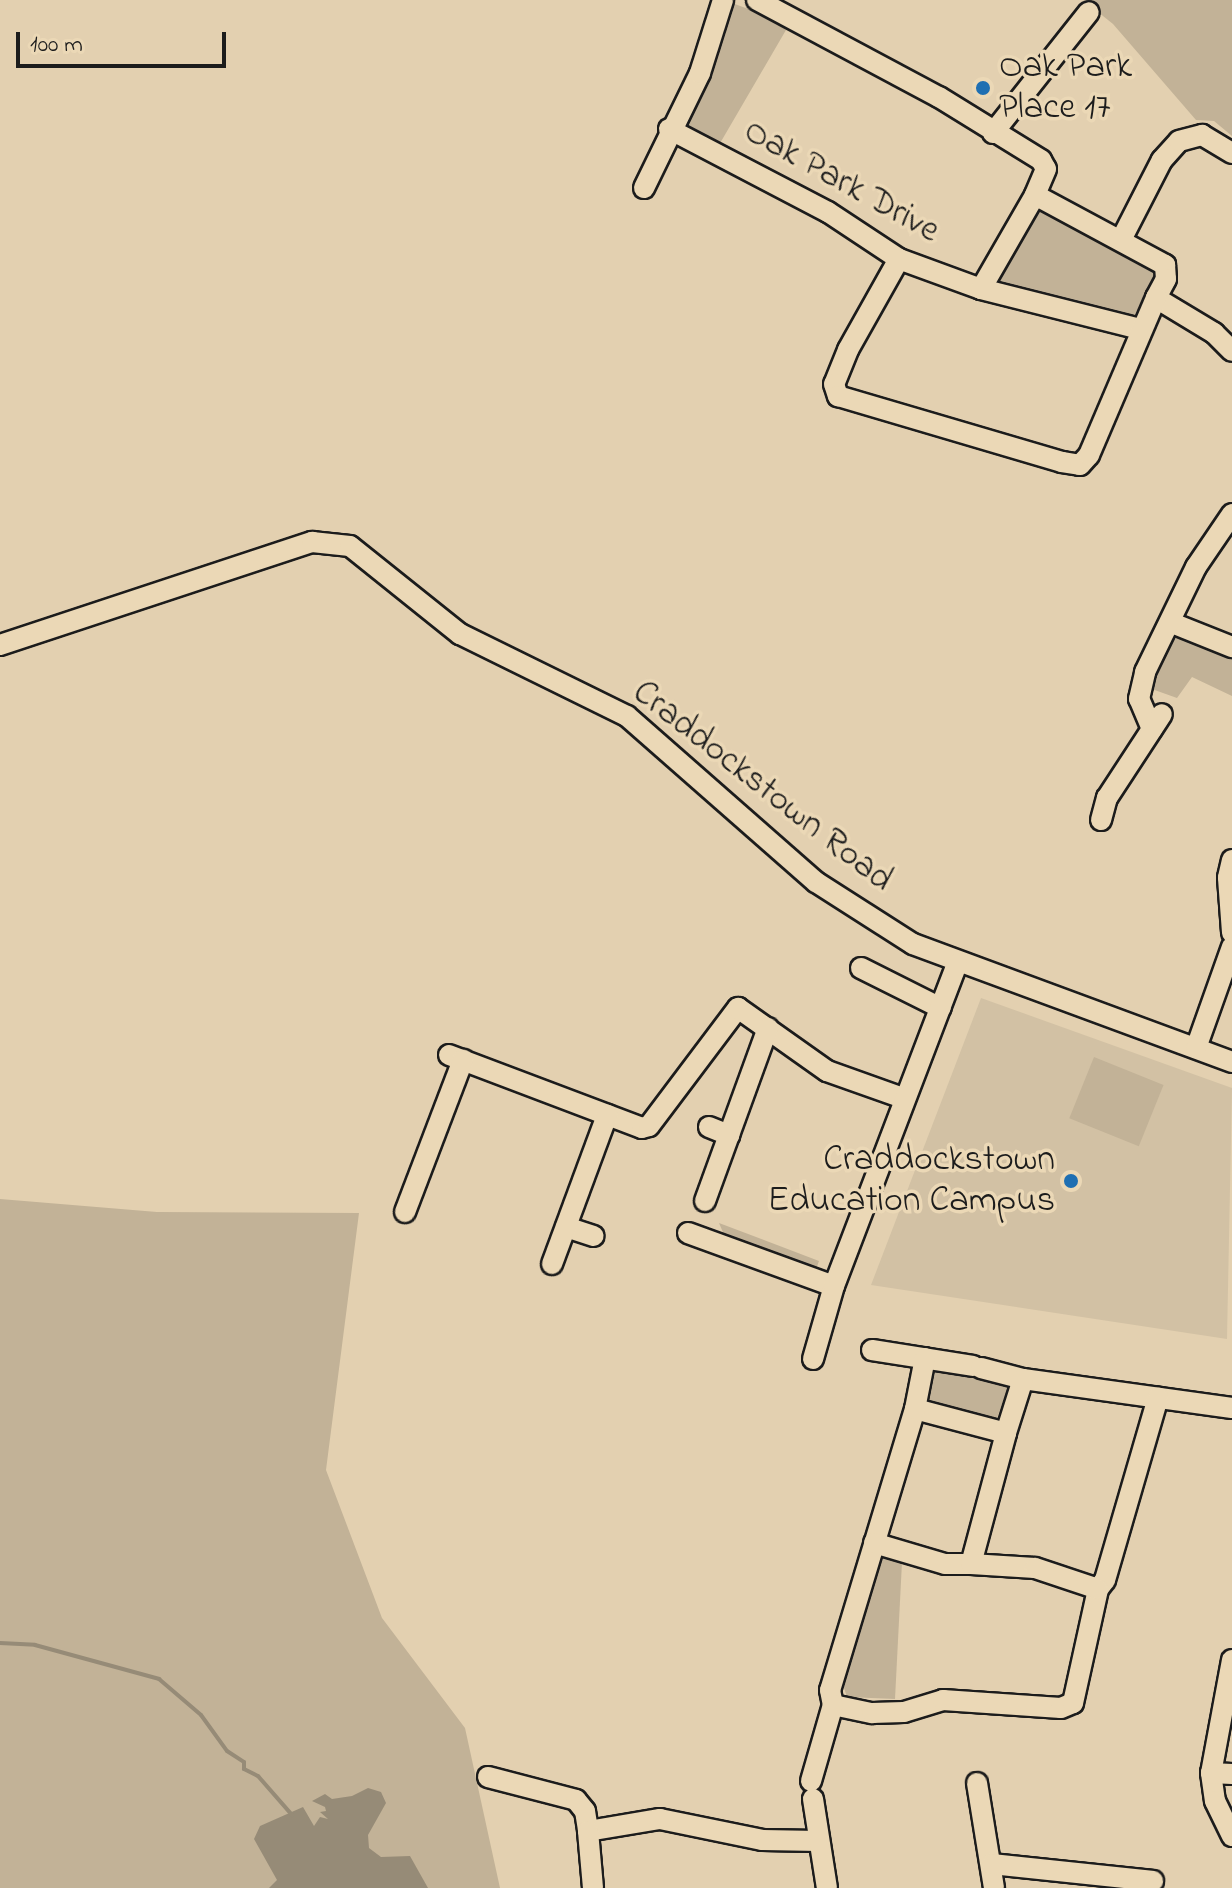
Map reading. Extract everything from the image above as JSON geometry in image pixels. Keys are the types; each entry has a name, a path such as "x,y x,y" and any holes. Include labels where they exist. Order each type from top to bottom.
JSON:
{"street":[{"path":"644,188 669,129 700,73 723,0"},
{"path":"757,0 939,97 1041,160 1039,186 981,289"},
{"path":"993,133 1089,12"},
{"name":"Oak Park Drive","path":"669,129 828,212 899,259 981,289 1140,329"},
{"path":"1122,238 1162,160 1179,141 1202,135 1232,153"},
{"path":"899,259 848,350 834,384 838,396 1080,465 1140,329 1166,279 1165,265 1039,186"},
{"path":"1156,298 1214,333 1232,351"},
{"path":"1101,820 1107,798 1157,722 1139,699 1145,672 1172,623 1196,567 1232,514"},
{"name":"Craddockstown Road","path":"0,645 312,542 350,546 460,634 627,716 816,882 913,944 957,964 1232,1062"},
{"path":"1172,623 1232,647"},
{"path":"1232,860 1232,933"},
{"path":"1196,1048 1232,947"},
{"path":"813,1359 834,1286 903,1098 918,1076 957,964"},
{"path":"861,968 941,1008"},
{"path":"405,1212 406,1182 456,1058 607,1115 649,1126 732,1009 743,1009 827,1071 903,1098"},
{"path":"705,1201 768,1028"},
{"path":"552,1264 607,1115"},
{"path":"709,1127 729,1135"},
{"path":"566,1227 594,1236"},
{"path":"688,1233 834,1286"},
{"path":"872,1350 977,1367 1023,1379 1232,1408"},
{"path":"827,1888 812,1790 833,1705 830,1690 915,1409 925,1358"},
{"path":"971,1564 1023,1379"},
{"path":"833,1705 872,1713 904,1712 943,1700 1067,1706 1076,1694 1098,1589 1105,1580 1158,1398"},
{"path":"915,1409 1006,1433"},
{"path":"874,1543 945,1564 1035,1568 1098,1589"},
{"path":"1232,1660 1211,1773 1215,1801 1232,1836"},
{"path":"1211,1773 1232,1774"},
{"path":"488,1777 576,1800 585,1811 593,1888"},
{"path":"977,1783 994,1888"},
{"path":"588,1831 660,1819 762,1840 819,1841"},
{"path":"992,1864 1122,1883 1153,1881"}],"shaded area":[{"path":"1083,0 1232,0 1232,136 1214,121 1196,120 1113,24"},
{"path":"732,3 770,17 786,30 719,145 683,124 718,53"},
{"path":"1036,204 1158,270 1149,296 1130,320 992,283"},
{"path":"1183,635 1232,655 1232,696 1192,677 1177,698 1149,688 1171,641"},
{"name":"Craddockstown Education Campus","path":"981,998 1232,1088 1227,1339 871,1285"},
{"path":"1094,1057 1164,1085 1139,1146 1069,1118"},
{"path":"0,1199 157,1212 359,1213 326,1470 382,1618 465,1728 500,1888 0,1888"},
{"path":"719,1223 819,1261 815,1272 725,1237"},
{"path":"935,1368 1011,1380 997,1418 925,1401"},
{"path":"882,1558 902,1562 895,1699 847,1697 843,1685"},
{"path":"368,1788 381,1792 386,1803 368,1835 369,1848 381,1857 410,1856 428,1888 269,1888 277,1880 254,1839 260,1826 303,1807 314,1826 320,1817 328,1819 320,1812 326,1811 325,1807 312,1801 325,1794 332,1799 352,1796"}],"waterway":[{"path":"0,1643 35,1645 159,1679 201,1715 227,1751 244,1762 244,1769 258,1776 292,1815"}],"place":[{"name":"Oak Park Place 17","path":"983,88"},
{"name":"Craddockstown Education Campus","path":"1071,1181"}]}
